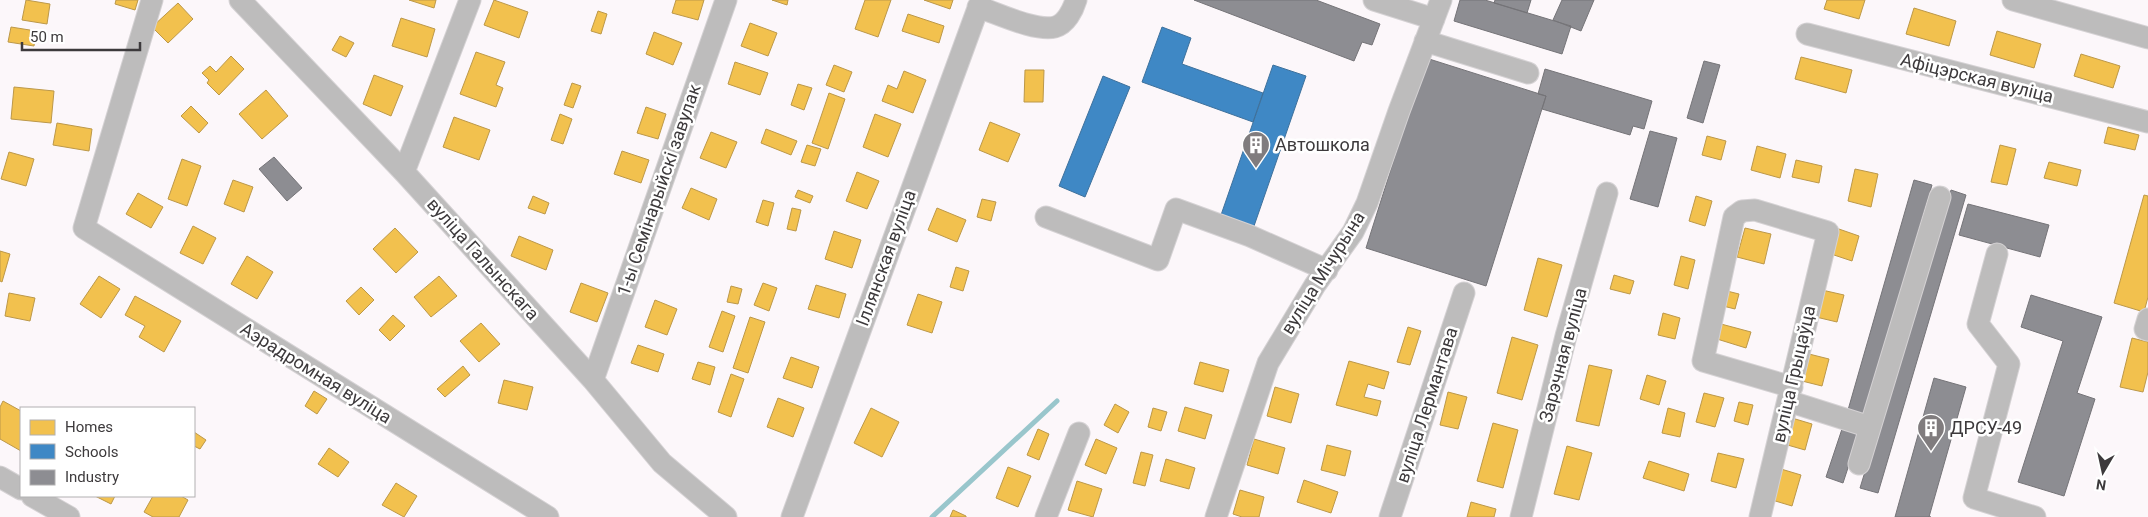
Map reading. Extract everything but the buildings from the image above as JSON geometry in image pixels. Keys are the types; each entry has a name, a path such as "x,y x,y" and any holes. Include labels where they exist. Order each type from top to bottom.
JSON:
{"street":[{"name":"Аэрадромная вуліца","path":"152,0 84,228 548,517"},
{"name":"вуліца Галынскага","path":"240,0 404,172 592,380 662,463 726,517"},
{"path":"404,172 470,0"},
{"name":"1-ы Семінарыйскі завулак","path":"592,380 726,0"},
{"path":"979,3 1039,27 1056,27 1072,13 1076,0"},
{"path":"1374,0 1437,9"},
{"path":"2013,0 2148,38"},
{"name":"Іллянская вуліца","path":"792,517 979,3"},
{"name":"вуліца Мічурына","path":"1216,517 1268,363 1315,286 1353,232 1367,202 1437,9"},
{"name":"Афіцэрская вуліца","path":"1807,34 2148,122"},
{"path":"1425,41 1528,73"},
{"name":"Зарэчная вуліца","path":"1521,517 1566,336 1607,193"},
{"path":"1859,464 1940,197"},
{"path":"1046,217 1158,260 1176,209 1250,236 1327,270"},
{"name":"вуліца Грыцаўца","path":"1760,517 1790,394 1828,232 1755,210 1742,212 1734,217 1704,361 1790,394"},
{"path":"1997,254 1978,324 2009,364 1974,498 2035,517"},
{"name":"вуліца Лермантава","path":"1390,517 1464,293"},
{"path":"2148,319 2144,329 2148,330"},
{"path":"1790,394 1870,427"},
{"path":"1046,517 1079,433"},
{"path":"0,477 20,488"},
{"path":"34,497 69,517"}],"waterway":[{"path":"932,517 1057,401"}],"place":[{"name":"Автошкола","path":"1256,169"},
{"name":"ДРСУ-49","path":"1931,452"}]}
